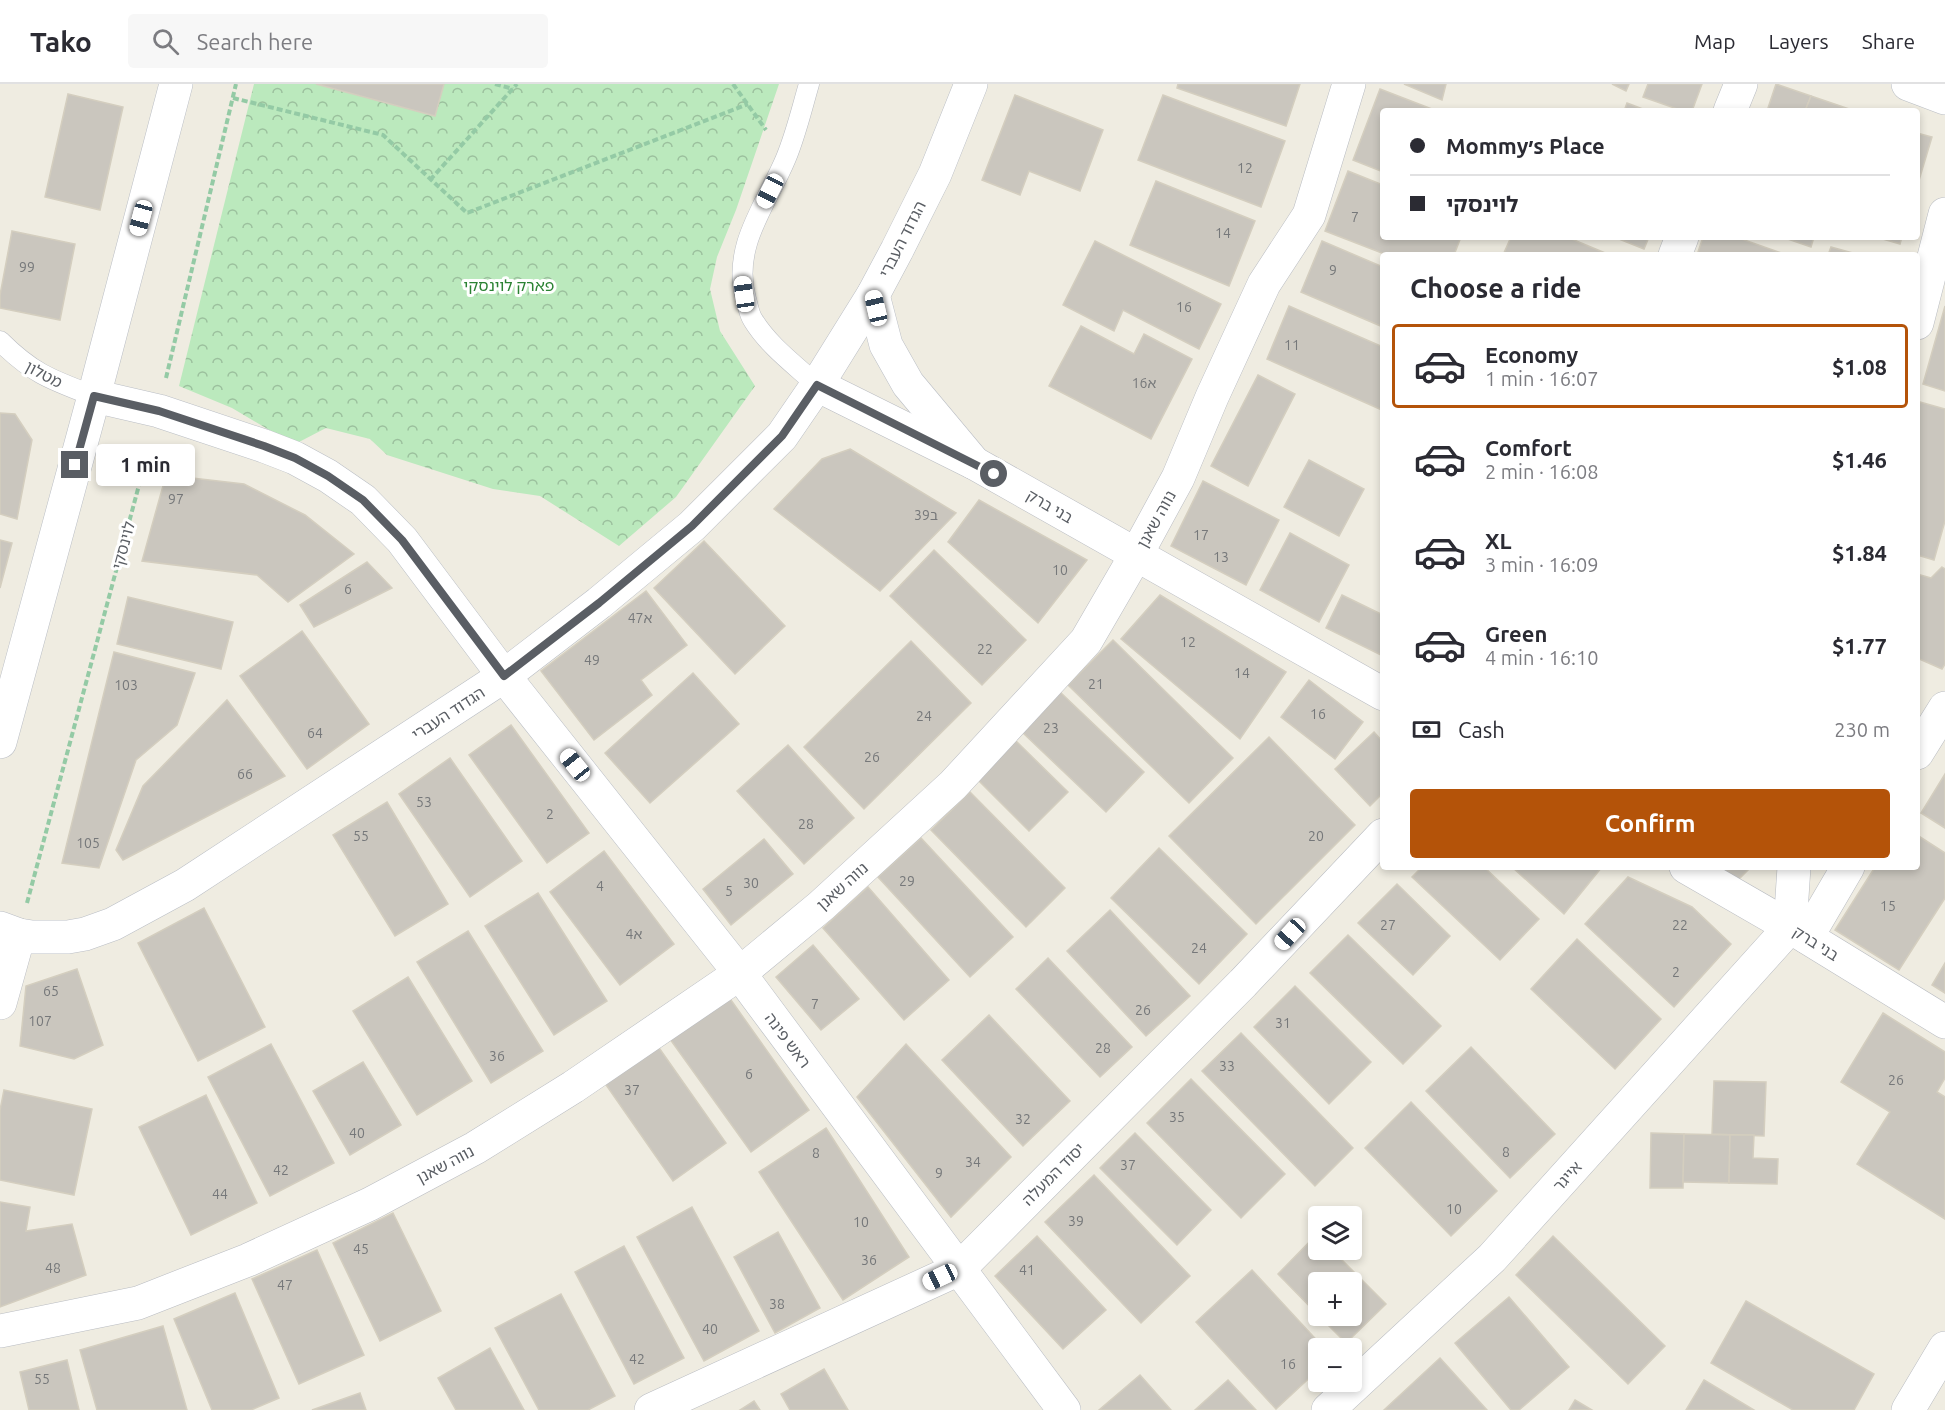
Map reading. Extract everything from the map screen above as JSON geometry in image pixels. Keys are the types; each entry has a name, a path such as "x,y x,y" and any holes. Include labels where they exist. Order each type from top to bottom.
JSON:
{"street":[{"path":"0,742 176,84"},
{"name":"הגדוד העברי","path":"9,931 32,937 68,937 93,931 113,924 185,885 504,676 599,603 692,526 782,436 817,385 873,295 935,174 971,84"},
{"name":"נווה שאנן","path":"0,1331 138,1303 248,1260 370,1204 495,1136 573,1087 739,974 821,906 953,785 1086,641 1136,555 1178,478 1264,284 1309,215 1349,84"},
{"path":"1731,108 1741,84"},
{"path":"1908,84 1945,98"},
{"path":"1920,311 1945,214"},
{"path":"873,295 886,345 908,384 974,462"},
{"name":"בני ברק","path":"817,385 974,462 1380,691"},
{"name":"ראש פינה","path":"94,396 159,411 295,458 328,476 363,500 402,540 504,676 739,974 1064,1410"},
{"path":"1920,748 1945,708"},
{"name":"יסוד המעלה","path":"651,1410 958,1269 1243,983 1380,838"},
{"name":"בני ברק","path":"1691,870 1945,1022"},
{"path":"1794,870 1798,932"},
{"name":"אייגר","path":"1328,1410 1492,1258 1798,932 1846,870"},
{"path":"0,1003 9,931"},
{"path":"1908,1410 1945,1348"}],"lane":[{"name":"בני ברק","path":"809,84 786,157 753,225 744,253 742,274 744,294 751,319 773,347 817,385"},
{"name":"מטלון","path":"0,341 19,360 49,380 94,396"}],"path":[{"name":"לוינסקי","path":"9,931 159,411 236,84"},
{"path":"495,84 513,88"},
{"path":"430,180 518,84"},
{"path":"733,84 786,157"},
{"path":"233,98 383,135 467,213 747,104"}],"green space":[{"name":"פארק לוינסקי","path":"254,84 779,84 736,210 717,257 710,289 720,331 755,386 676,497 619,546 540,496 493,489 387,455 370,439 326,428 299,442 271,431 232,408 179,386"}],"building":[{"path":"316,84 444,84 435,116"},
{"path":"1178,84 1300,84 1286,126 1177,88"},
{"path":"1404,84 1446,84 1442,100"},
{"path":"1612,84 1629,84 1626,91"},
{"path":"1648,84 1702,84 1693,108 1674,108 1643,97"},
{"path":"1776,84 1811,96 1806,108 1768,108"},
{"path":"1380,89 1429,108 1380,108 1380,171 1353,160"},
{"path":"68,94 123,107 100,210 45,197"},
{"path":"1015,95 1103,130 1080,191 1029,171 1020,195 982,180"},
{"path":"1163,95 1285,141 1261,207 1138,160"},
{"path":"1811,96 1846,108 1806,108"},
{"path":"1627,103 1640,108 1625,108"},
{"path":"1920,134 1932,137 1920,177"},
{"path":"1348,171 1380,184 1380,240 1460,240 1455,252 1380,252 1325,231"},
{"path":"1156,181 1255,221 1229,286 1130,245"},
{"path":"12,231 75,244 60,320 0,308 0,295"},
{"path":"1510,240 1574,240 1603,252 1504,252"},
{"path":"1622,240 1648,240 1644,249"},
{"path":"1702,240 1744,240 1778,252 1698,252"},
{"path":"1791,240 1813,240 1811,247"},
{"path":"1886,240 1901,240 1900,244"},
{"path":"1095,241 1221,304 1199,349 1123,310 1114,331 1063,305"},
{"path":"1322,241 1380,266 1380,326 1301,292"},
{"path":"1831,247 1849,252 1829,252"},
{"path":"1289,306 1380,346 1380,409 1267,359"},
{"path":"1945,306 1945,391 1923,384"},
{"path":"1081,326 1134,354 1144,334 1192,359 1151,439 1049,386"},
{"path":"1258,375 1295,394 1248,486 1211,466"},
{"path":"1920,402 1945,409 1945,521 1934,560 1920,556"},
{"path":"0,413 15,414 32,440 17,519 0,514"},
{"path":"850,449 956,513 880,591 774,509 822,459"},
{"path":"1309,460 1364,489 1339,536 1284,507"},
{"path":"166,475 244,484 305,515 354,554 288,602 257,575 142,561"},
{"path":"1203,481 1279,520 1246,585 1171,546"},
{"path":"979,500 1087,560 1038,623 948,542"},
{"path":"1290,533 1349,565 1319,622 1260,590"},
{"path":"0,540 12,543 0,588"},
{"path":"704,541 785,626 735,674 654,588"},
{"path":"934,550 1026,640 982,685 890,596"},
{"path":"367,562 392,588 314,627 300,605"},
{"path":"1942,567 1945,569 1945,664 1942,669 1920,659 1920,575 1931,578"},
{"path":"646,591 687,645 641,680 652,695 594,740 541,671"},
{"path":"1160,595 1286,672 1240,739 1121,639"},
{"path":"1342,595 1380,614 1380,655 1326,628"},
{"path":"128,597 233,622 221,669 117,644"},
{"path":"302,631 369,724 307,769 240,676"},
{"path":"1113,640 1233,758 1189,803 1068,685"},
{"path":"911,641 971,703 864,809 804,747"},
{"path":"114,652 195,673 177,725 136,760 99,868 62,863"},
{"path":"693,673 739,724 650,803 605,753"},
{"path":"1309,680 1363,722 1335,759 1281,717"},
{"path":"1060,692 1144,772 1106,812 1022,732"},
{"path":"227,700 285,776 123,860 116,850 143,786"},
{"path":"511,725 589,833 547,863 469,755"},
{"path":"1374,732 1380,739 1380,796 1370,806 1335,769"},
{"path":"1269,737 1355,825 1256,924 1169,836"},
{"path":"1016,741 1068,792 1029,831 978,780"},
{"path":"788,745 854,818 804,864 737,791"},
{"path":"450,758 522,861 470,897 399,794"},
{"path":"1945,774 1945,828 1921,813"},
{"path":"970,792 1065,888 1026,927 931,830"},
{"path":"387,802 448,904 395,936 333,835"},
{"path":"1920,837 1945,853 1945,898 1899,970 1835,930 1873,870 1920,870"},
{"path":"921,838 1013,937 970,977 878,877"},
{"path":"764,839 793,874 731,925 703,889"},
{"path":"1159,848 1247,934 1199,984 1111,898"},
{"path":"604,851 674,944 620,985 550,892"},
{"path":"1419,870 1487,870 1539,919 1500,960 1412,877"},
{"path":"1515,870 1600,870 1564,914"},
{"path":"1725,870 1748,870 1738,880"},
{"path":"1628,877 1692,907 1731,944 1674,1007 1585,924"},
{"path":"1397,884 1450,936 1413,975 1358,923"},
{"path":"868,887 949,980 904,1020 823,928"},
{"path":"538,893 607,1001 554,1035 485,926"},
{"path":"204,908 265,1027 198,1061 138,943"},
{"path":"1110,910 1190,996 1146,1036 1067,951"},
{"path":"468,931 543,1051 491,1083 417,962"},
{"path":"1348,935 1441,1026 1403,1064 1310,973"},
{"path":"1577,939 1661,1019 1615,1069 1531,989"},
{"path":"813,945 859,999 821,1030 776,977"},
{"path":"1048,958 1132,1047 1100,1077 1016,989"},
{"path":"1945,963 1945,993 1932,985"},
{"path":"77,969 103,1045 74,1059 20,1046 26,986"},
{"path":"408,977 472,1081 417,1115 353,1011"},
{"path":"1295,986 1371,1062 1329,1104 1254,1027"},
{"path":"726,993 809,1110 751,1152 667,1035"},
{"path":"1883,1013 1945,1052 1945,1078 1937,1092 1945,1097 1945,1219 1857,1164 1890,1112 1841,1082"},
{"path":"989,1015 1070,1101 1023,1146 942,1060"},
{"path":"1241,1033 1353,1148 1315,1186 1202,1071"},
{"path":"271,1044 334,1163 270,1196 208,1077"},
{"path":"906,1044 1011,1157 951,1217 857,1097"},
{"path":"657,1045 726,1143 673,1181 604,1082"},
{"path":"1471,1047 1555,1134 1510,1178 1426,1091"},
{"path":"363,1062 401,1125 350,1155 313,1091"},
{"path":"1191,1079 1285,1174 1241,1218 1147,1123"},
{"path":"1714,1081 1766,1082 1764,1136 1712,1134"},
{"path":"4,1090 92,1109 74,1195 0,1180 0,1110"},
{"path":"206,1095 257,1203 191,1235 139,1127"},
{"path":"1411,1102 1497,1191 1451,1236 1365,1148"},
{"path":"826,1128 909,1257 843,1300 759,1172"},
{"path":"1135,1133 1211,1210 1177,1245 1100,1168"},
{"path":"1651,1133 1684,1134 1683,1188 1650,1188"},
{"path":"1684,1134 1730,1135 1729,1183 1683,1182"},
{"path":"1730,1135 1754,1135 1753,1158 1778,1159 1777,1184 1729,1183"},
{"path":"1094,1175 1190,1276 1141,1323 1045,1222"},
{"path":"0,1202 30,1207 26,1231 72,1224 86,1275 0,1307"},
{"path":"692,1207 759,1331 704,1361 637,1237"},
{"path":"393,1213 441,1311 380,1341 333,1243"},
{"path":"778,1232 820,1308 775,1333 734,1257"},
{"path":"1037,1236 1106,1310 1063,1349 995,1276"},
{"path":"1553,1236 1665,1346 1628,1384 1516,1275"},
{"path":"1308,1243 1308,1260 1342,1260 1354,1272 1308,1272 1308,1305 1278,1274"},
{"path":"624,1246 684,1358 634,1384 575,1272"},
{"path":"317,1250 364,1355 299,1384 252,1279"},
{"path":"1252,1270 1315,1338 1308,1338 1308,1379 1276,1409 1196,1322"},
{"path":"1362,1280 1386,1304 1351,1338 1341,1338 1329,1326 1362,1326"},
{"path":"235,1293 279,1398 251,1410 212,1410 174,1319"},
{"path":"561,1294 615,1396 588,1410 539,1410 495,1328"},
{"path":"1509,1297 1569,1367 1519,1410 1511,1410 1455,1343"},
{"path":"1746,1301 1874,1374 1854,1410 1793,1410 1711,1363"},
{"path":"163,1326 187,1410 97,1410 80,1350"},
{"path":"490,1348 524,1410 456,1410 438,1378"},
{"path":"1440,1358 1487,1410 1384,1410"},
{"path":"67,1360 79,1410 29,1410 20,1372"},
{"path":"824,1369 848,1410 790,1410 781,1394"},
{"path":"1140,1375 1171,1410 1099,1410"},
{"path":"1228,1380 1256,1410 1195,1410"},
{"path":"1704,1380 1754,1410 1686,1410"},
{"path":"360,1393 366,1410 312,1410"},
{"path":"1575,1400 1592,1410 1569,1410"},
{"path":"754,1401 760,1410 740,1410"}],"route":[{"path":"75,465 94,396 196,422 295,458 328,476 363,500 402,540 504,676 599,603 692,526 782,436 817,385 994,474"}]}
